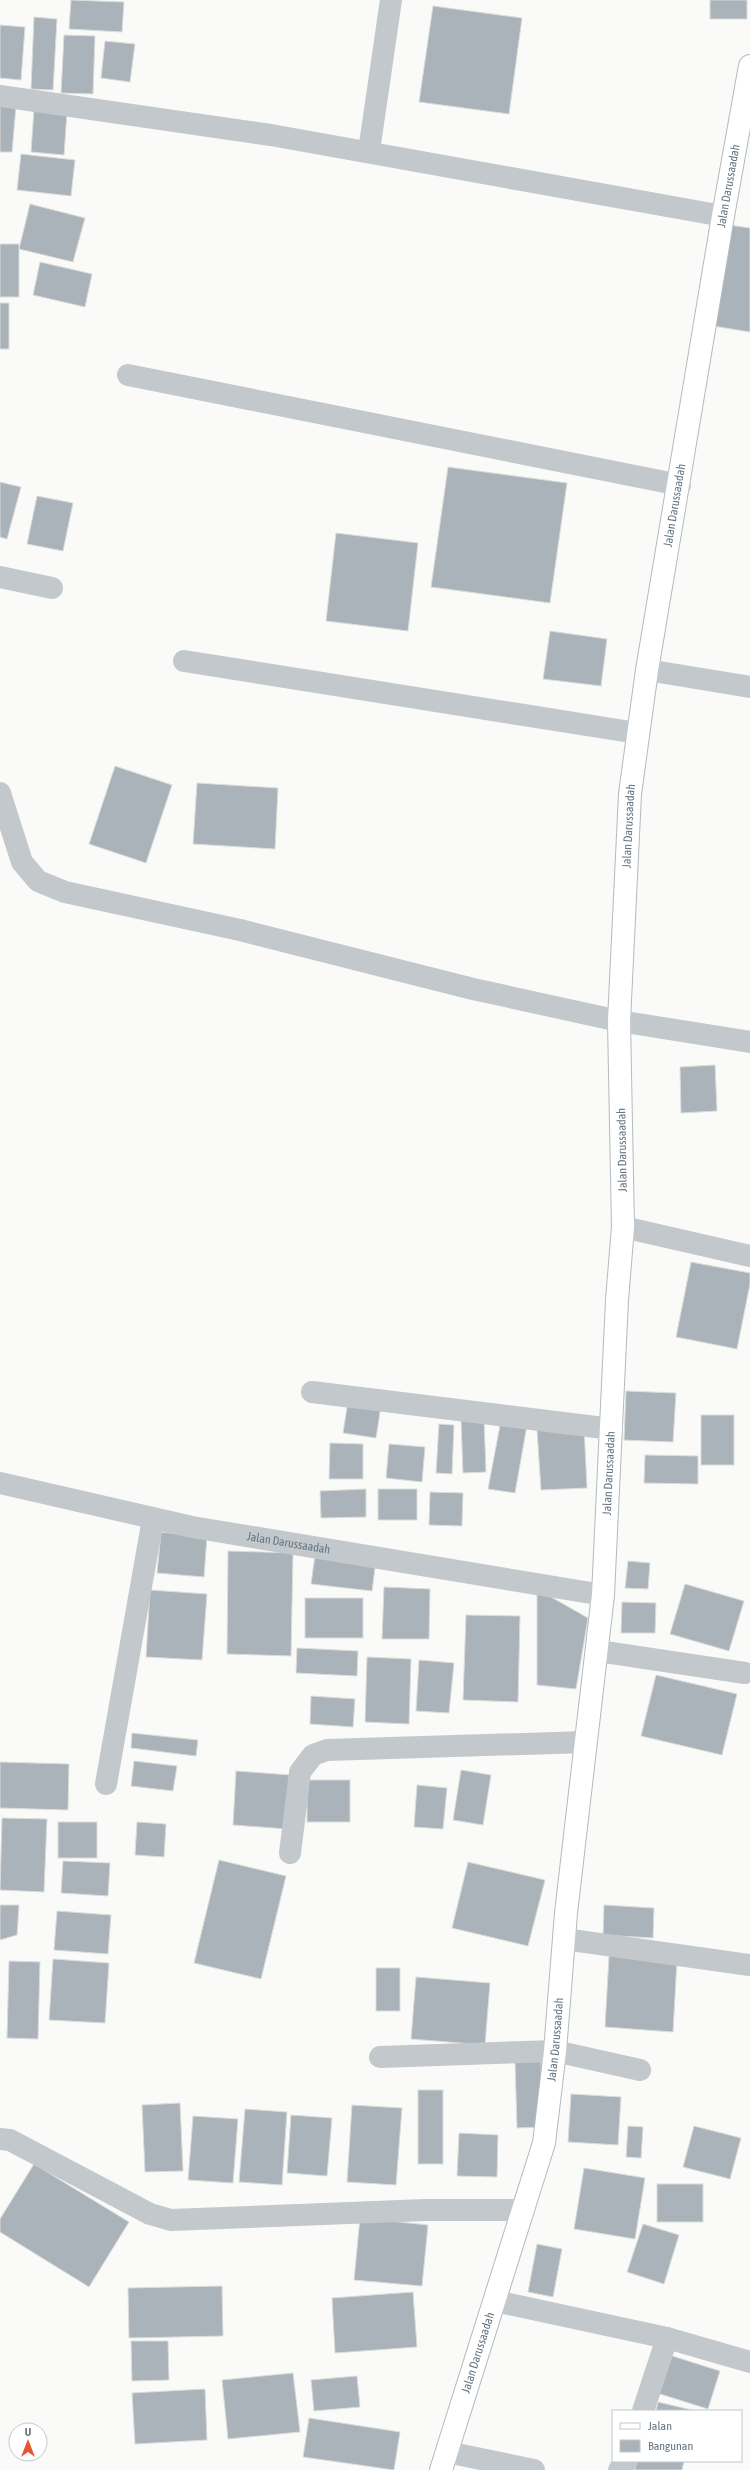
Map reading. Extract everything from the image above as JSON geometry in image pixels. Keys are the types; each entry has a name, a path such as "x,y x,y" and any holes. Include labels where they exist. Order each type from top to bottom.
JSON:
{"street":[{"path":"369,151 391,0"},
{"name":"Jalan Darussaadah","path":"444,2461 496,2301 544,2143 555,2051 564,1939 586,1742 598,1651 603,1595 624,1227 619,1021 630,794 637,733 647,670 680,485 723,216 750,66"},
{"path":"0,96 271,134 723,216"},
{"path":"128,375 680,485"},
{"path":"0,576 52,588"},
{"path":"184,661 637,733"},
{"path":"647,670 750,687"},
{"path":"0,793 22,862 38,881 65,892 240,930 473,989 619,1021 750,1042"},
{"path":"624,1227 750,1256"},
{"path":"312,1392 612,1429"},
{"name":"Jalan Darussaadah","path":"0,1483 192,1527 603,1595"},
{"path":"106,1784 153,1519"},
{"path":"598,1651 746,1674"},
{"path":"290,1853 300,1772 313,1755 327,1750 586,1742"},
{"path":"564,1939 750,1965"},
{"path":"380,2057 555,2051 640,2070"},
{"path":"0,2139 10,2140 150,2214 171,2220 425,2210 524,2210"},
{"path":"496,2301 666,2338 750,2362"},
{"path":"643,2410 666,2338"},
{"path":"444,2461 534,2470"},
{"path":"619,2470 626,2462"}],"building":[{"path":"71,0 124,2 122,32 69,29"},
{"path":"710,0 747,0 747,19 710,19"},
{"path":"433,6 522,18 509,114 419,102"},
{"path":"34,17 57,19 53,90 31,89"},
{"path":"0,25 25,27 21,80 0,78"},
{"path":"64,35 95,36 93,94 61,93"},
{"path":"105,41 135,44 130,82 101,78"},
{"path":"0,105 16,106 12,152 0,152"},
{"path":"34,109 67,112 64,155 31,152"},
{"path":"21,154 75,160 71,196 17,190"},
{"path":"30,204 85,218 73,262 19,249"},
{"path":"729,225 750,228 750,332 713,326"},
{"path":"0,244 19,244 19,297 0,297"},
{"path":"40,262 92,274 85,307 33,295"},
{"path":"0,303 9,303 9,349 0,349"},
{"path":"448,467 567,483 550,603 431,587"},
{"path":"0,482 21,487 7,539 0,537"},
{"path":"37,496 73,503 63,551 27,544"},
{"path":"336,533 418,543 408,631 326,621"},
{"path":"550,631 607,639 601,686 543,679"},
{"path":"115,766 172,785 146,863 89,844"},
{"path":"197,783 278,788 275,849 193,844"},
{"path":"715,1065 717,1111 681,1113 680,1067"},
{"path":"691,1262 750,1273 750,1284 737,1349 676,1337"},
{"path":"626,1391 676,1393 673,1442 624,1440"},
{"path":"348,1401 381,1406 376,1438 343,1433"},
{"path":"701,1415 734,1415 734,1465 701,1465"},
{"path":"484,1419 486,1472 463,1473 461,1420"},
{"path":"501,1420 527,1425 515,1493 488,1489"},
{"path":"439,1424 454,1425 452,1474 436,1473"},
{"path":"584,1427 587,1488 541,1490 537,1430"},
{"path":"330,1443 363,1444 363,1479 329,1479"},
{"path":"389,1444 425,1447 422,1482 386,1478"},
{"path":"645,1455 698,1456 698,1484 644,1483"},
{"path":"366,1489 366,1517 321,1518 320,1491"},
{"path":"378,1489 417,1489 417,1520 378,1520"},
{"path":"430,1492 463,1493 462,1526 429,1525"},
{"path":"161,1532 207,1537 204,1577 157,1573"},
{"path":"228,1551 293,1553 291,1656 227,1654"},
{"path":"315,1555 376,1561 372,1591 311,1584"},
{"path":"628,1561 650,1563 648,1589 625,1588"},
{"path":"685,1584 744,1601 729,1651 670,1634"},
{"path":"384,1587 430,1589 429,1639 382,1639"},
{"path":"537,1589 588,1618 576,1689 537,1685"},
{"path":"150,1590 207,1594 202,1660 146,1657"},
{"path":"305,1598 363,1598 363,1638 305,1638"},
{"path":"622,1602 656,1603 655,1633 621,1633"},
{"path":"466,1615 520,1616 518,1702 463,1700"},
{"path":"297,1648 358,1651 357,1676 296,1673"},
{"path":"367,1657 411,1659 409,1724 365,1722"},
{"path":"419,1660 454,1663 449,1713 416,1711"},
{"path":"656,1675 737,1694 722,1755 641,1736"},
{"path":"311,1696 355,1699 353,1727 310,1724"},
{"path":"132,1733 198,1740 196,1756 131,1748"},
{"path":"134,1761 177,1766 173,1791 131,1786"},
{"path":"0,1762 69,1764 68,1810 0,1808"},
{"path":"461,1770 491,1775 483,1825 453,1820"},
{"path":"236,1771 291,1775 287,1829 233,1825"},
{"path":"307,1780 350,1780 350,1822 307,1822"},
{"path":"417,1785 447,1788 443,1829 414,1827"},
{"path":"2,1818 47,1819 44,1892 0,1890"},
{"path":"58,1822 97,1822 97,1858 58,1858"},
{"path":"137,1822 166,1824 164,1857 135,1855"},
{"path":"219,1860 286,1876 261,1979 194,1963"},
{"path":"63,1861 110,1863 108,1896 61,1893"},
{"path":"468,1862 545,1880 528,1946 452,1928"},
{"path":"0,1905 19,1905 17,1935 0,1940"},
{"path":"604,1905 654,1908 653,1938 603,1935"},
{"path":"57,1911 111,1915 108,1954 54,1950"},
{"path":"609,1956 677,1960 673,2032 605,2027"},
{"path":"53,1959 109,1963 105,2023 49,2020"},
{"path":"9,1961 40,1962 38,2039 7,2038"},
{"path":"376,1968 400,1968 400,2011 376,2011"},
{"path":"416,1977 490,1983 485,2045 411,2039"},
{"path":"541,2060 543,2127 517,2128 515,2061"},
{"path":"418,2090 443,2090 443,2164 418,2164"},
{"path":"571,2094 621,2097 618,2145 568,2142"},
{"path":"180,2103 183,2171 145,2172 142,2105"},
{"path":"352,2105 402,2108 396,2185 347,2182"},
{"path":"245,2109 287,2112 282,2185 239,2182"},
{"path":"291,2115 332,2118 327,2176 287,2173"},
{"path":"193,2116 238,2119 233,2183 188,2180"},
{"path":"628,2126 643,2127 641,2158 626,2157"},
{"path":"694,2126 741,2138 730,2179 683,2167"},
{"path":"459,2133 498,2135 497,2177 457,2176"},
{"path":"34,2164 129,2222 89,2287 0,2232 0,2219"},
{"path":"584,2168 645,2178 635,2239 574,2229"},
{"path":"657,2184 703,2184 703,2222 657,2222"},
{"path":"360,2218 428,2225 422,2286 354,2280"},
{"path":"643,2224 679,2235 664,2284 627,2272"},
{"path":"537,2244 562,2249 553,2297 528,2292"},
{"path":"222,2286 223,2336 129,2338 128,2288"},
{"path":"413,2292 417,2347 335,2353 332,2298"},
{"path":"131,2341 168,2341 169,2380 132,2381"},
{"path":"669,2355 720,2371 708,2409 657,2393"},
{"path":"293,2373 300,2432 228,2439 222,2380"},
{"path":"357,2376 360,2407 314,2411 311,2380"},
{"path":"205,2389 207,2440 135,2444 132,2393"},
{"path":"658,2402 692,2410 656,2410"},
{"path":"309,2418 400,2432 394,2470 303,2457"},
{"path":"637,2462 684,2462 682,2470 635,2470"}]}
